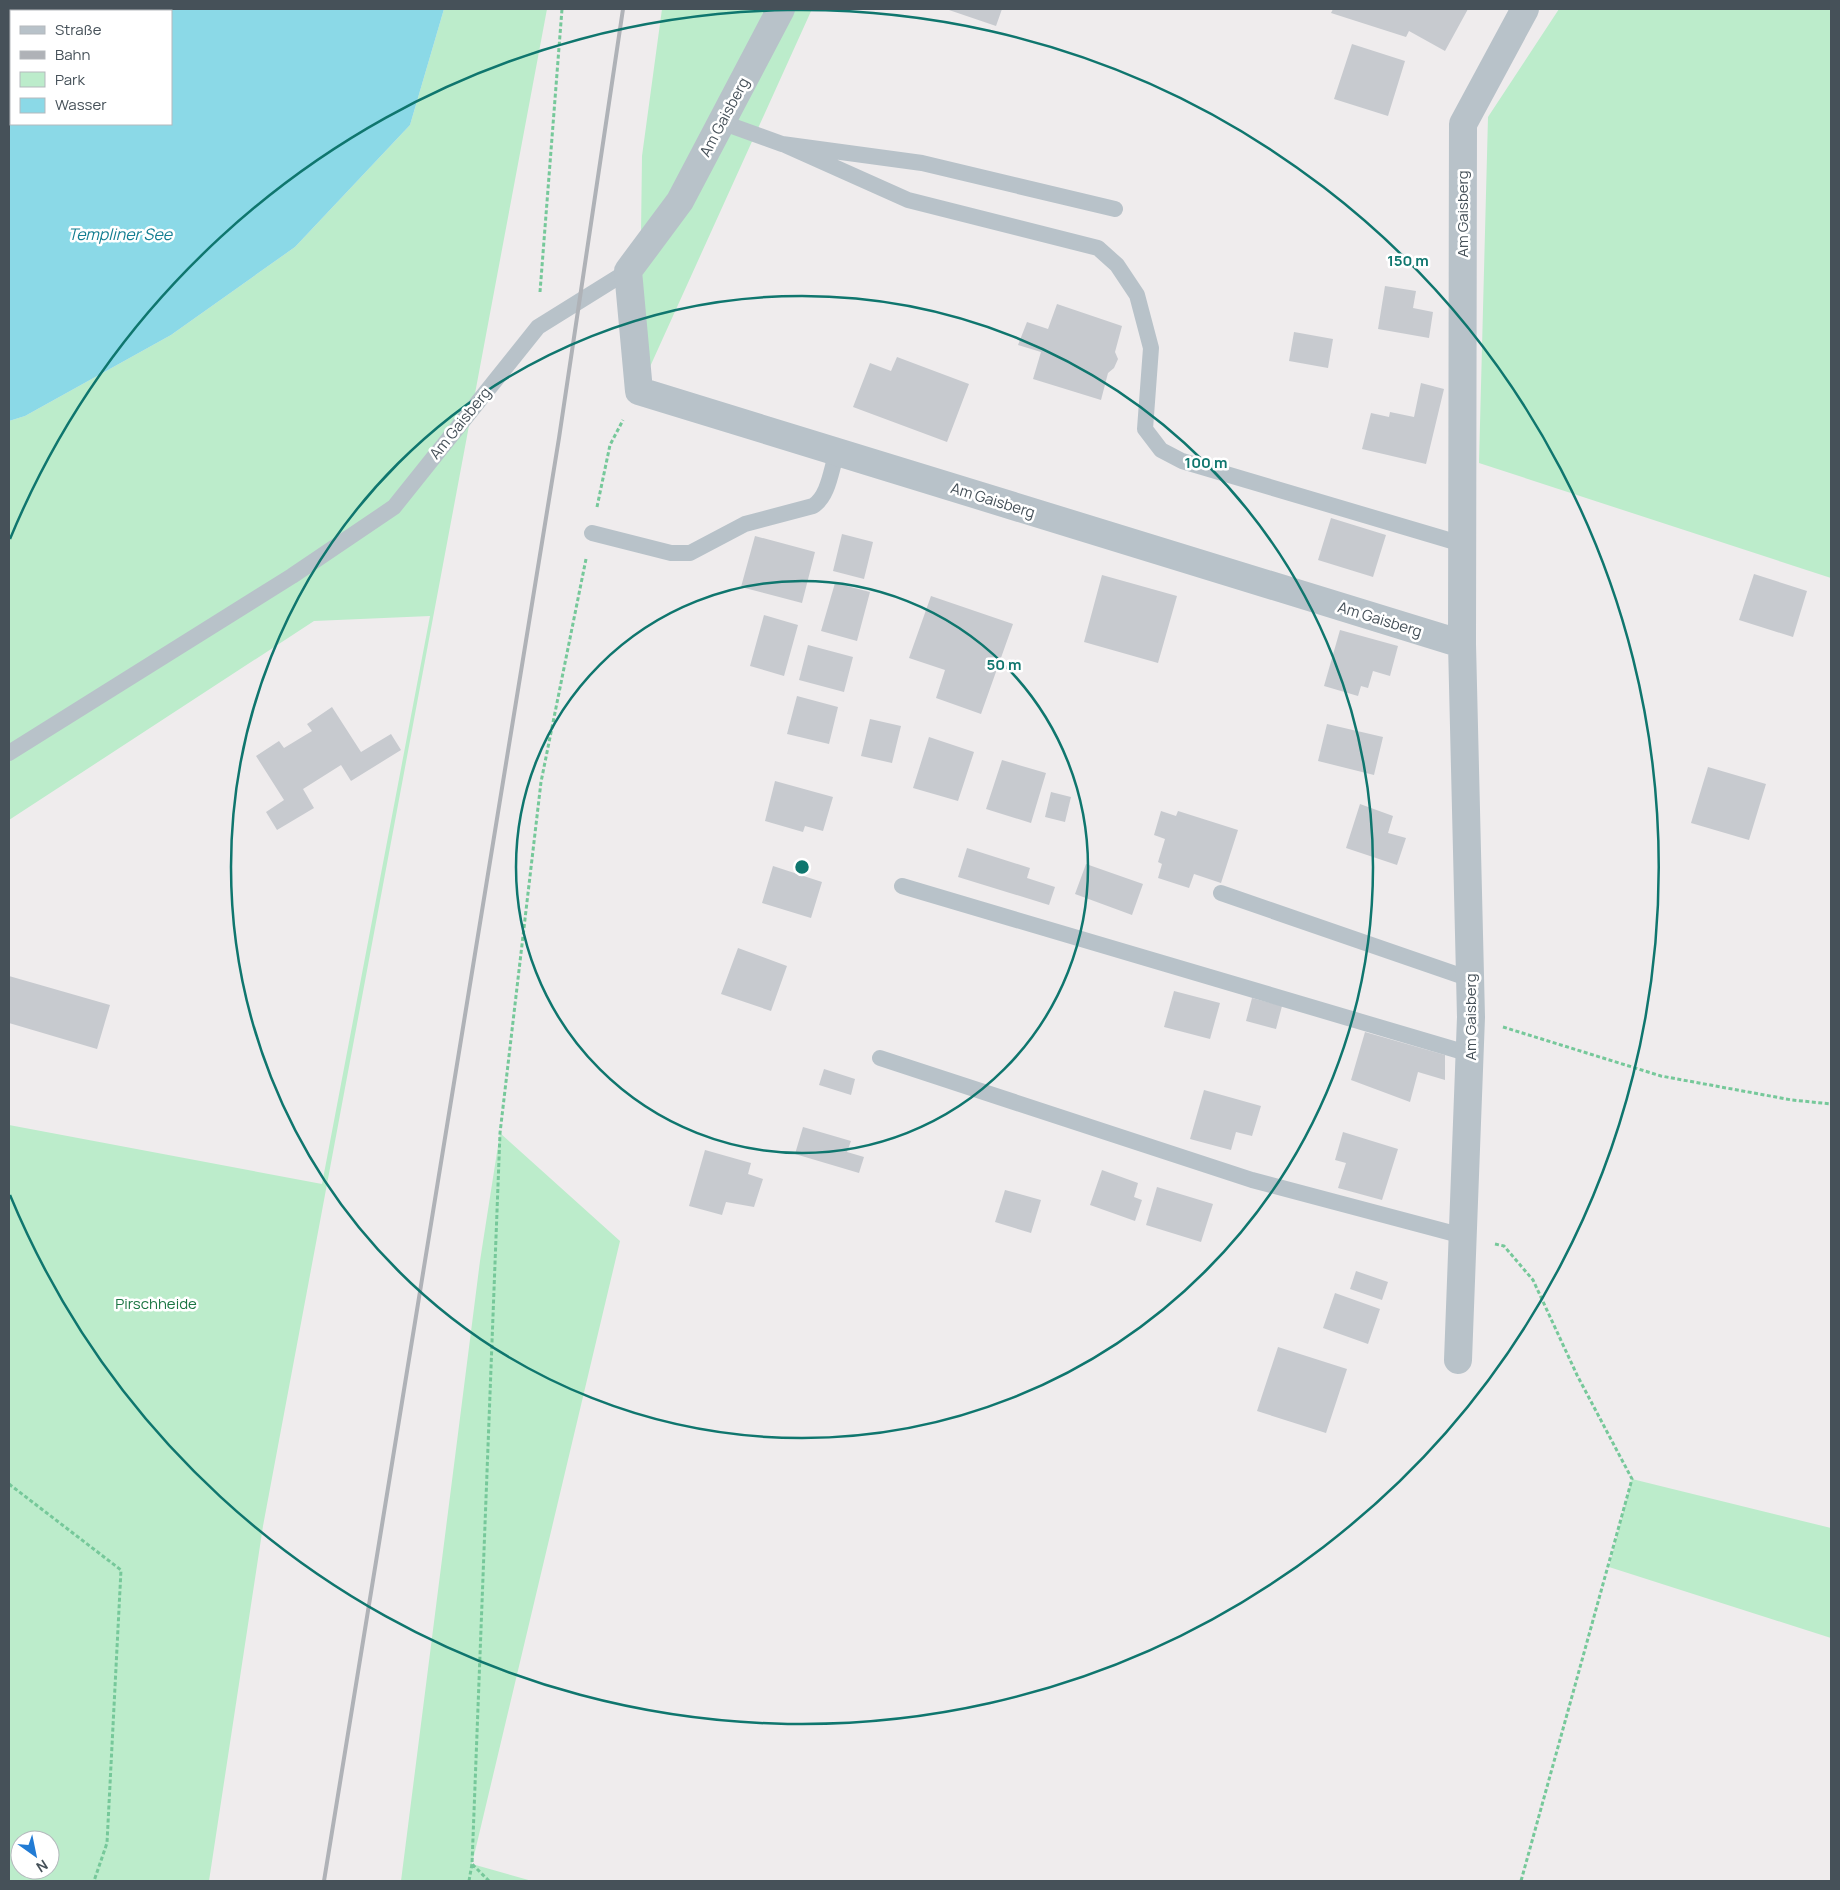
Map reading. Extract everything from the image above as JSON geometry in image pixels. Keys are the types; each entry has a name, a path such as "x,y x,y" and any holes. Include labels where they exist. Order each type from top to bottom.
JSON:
{"street":[{"name":"Am Gaisberg","path":"628,271 680,201 781,9"},
{"name":"Am Gaisberg","path":"1458,1360 1471,1017 1462,644 1463,124 1526,9"},
{"path":"628,271 638,391"},
{"name":"Am Gaisberg","path":"638,391 1462,644"}],"lane":[{"path":"721,122 785,144 908,200 1098,248 1117,265 1137,295 1151,348 1145,429 1161,450 1182,461 1462,544"},
{"path":"785,144 922,163 1115,210"},
{"name":"Am Gaisberg","path":"9,753 292,576 394,507 538,327 628,271"},
{"path":"592,533 671,552 690,553 745,524 813,506 820,502 824,496 837,452"},
{"path":"902,886 1470,1054"},
{"path":"1221,892 1470,979"},
{"path":"880,1058 1252,1180 1463,1236"}],"path":[{"path":"538,327 562,9"},
{"path":"470,1881 500,1133 541,782 610,445 638,391"},
{"path":"1471,1017 1661,1076 1792,1100 1831,1104"},
{"path":"1463,1236 1504,1246 1533,1280 1577,1376 1632,1479 1521,1881"},
{"path":"9,1484 121,1570 107,1843 94,1881"},
{"path":"472,1864 489,1881"}],"green space":[{"name":"Pirschheide","path":"444,9 547,9 263,1526 209,1881 9,1881 9,1125 322,1184 430,616 314,621 9,820 9,421 25,416 171,335 295,247 410,125"},
{"path":"662,9 812,9 639,391 642,156"},
{"path":"1559,9 1831,9 1831,578 1479,463 1488,117"},
{"path":"500,1133 620,1241 472,1864 532,1881 401,1881 480,1261"},
{"path":"1632,1479 1831,1528 1831,1638 1609,1567"}],"water":[{"name":"Templiner See","path":"9,9 444,9 410,125 295,247 171,335 25,416 9,421"}],"building":[{"path":"946,9 1002,9 996,26"},
{"path":"1333,9 1468,9 1445,51 1409,31 1406,37 1331,13"},
{"path":"1352,44 1405,61 1388,116 1334,99"},
{"path":"1385,286 1416,291 1413,308 1433,312 1429,338 1378,329"},
{"path":"1057,304 1122,326 1115,352 1118,359 1114,368 1108,373 1101,400 1033,379 1041,352 1018,345 1027,322 1048,329"},
{"path":"1294,332 1333,339 1328,368 1289,361"},
{"path":"897,357 969,384 947,442 853,407 870,363 891,371"},
{"path":"1421,383 1444,389 1426,464 1362,449 1371,413 1389,417 1390,412 1414,417"},
{"path":"1331,518 1386,535 1373,577 1318,560"},
{"path":"842,534 873,542 864,579 833,571"},
{"path":"755,536 815,552 802,603 741,587"},
{"path":"1754,574 1807,591 1793,637 1739,620"},
{"path":"1102,575 1177,596 1158,663 1084,642"},
{"path":"835,583 870,592 857,641 821,631"},
{"path":"931,596 1013,624 981,714 936,698 945,670 909,658"},
{"path":"764,615 798,625 784,676 750,666"},
{"path":"1340,630 1398,646 1390,676 1373,671 1368,688 1361,686 1358,696 1324,686"},
{"path":"808,645 853,657 844,692 799,680"},
{"path":"797,696 838,707 829,744 787,734"},
{"path":"332,707 361,752 391,734 401,750 351,781 341,765 303,789 314,808 277,830 266,812 284,800 256,756 279,741 284,748 312,731 307,724"},
{"path":"870,719 901,726 892,763 861,756"},
{"path":"1327,724 1383,737 1374,775 1318,761"},
{"path":"929,737 974,752 958,801 913,788"},
{"path":"1002,760 1046,773 1031,823 986,809"},
{"path":"1708,767 1766,784 1749,840 1691,823"},
{"path":"775,781 833,797 823,831 805,826 803,832 765,821"},
{"path":"1051,792 1071,797 1065,822 1045,817"},
{"path":"1360,804 1393,816 1388,833 1406,838 1397,865 1346,848"},
{"path":"1161,811 1176,816 1178,811 1238,830 1221,883 1194,874 1189,888 1158,878 1162,864 1158,862 1165,839 1154,835"},
{"path":"967,848 1030,868 1027,878 1055,887 1049,905 958,877"},
{"path":"1086,864 1143,884 1132,915 1075,894"},
{"path":"773,866 822,882 811,918 762,903"},
{"path":"738,948 787,966 771,1011 721,994"},
{"path":"9,976 110,1005 97,1049 9,1023"},
{"path":"1174,991 1220,1003 1210,1039 1164,1027"},
{"path":"1252,998 1282,1006 1276,1029 1246,1021"},
{"path":"1365,1032 1445,1055 1445,1080 1418,1072 1410,1102 1351,1080"},
{"path":"824,1069 855,1079 851,1095 819,1085"},
{"path":"1204,1090 1261,1106 1252,1136 1236,1132 1231,1150 1190,1139"},
{"path":"803,1127 851,1141 847,1152 864,1157 859,1173 795,1154"},
{"path":"1343,1132 1398,1149 1382,1200 1338,1188 1346,1163 1335,1160"},
{"path":"705,1150 751,1163 748,1174 763,1179 754,1207 726,1202 722,1215 689,1206"},
{"path":"1102,1170 1138,1183 1134,1197 1142,1200 1135,1221 1090,1205"},
{"path":"1157,1187 1213,1204 1201,1242 1146,1225"},
{"path":"1005,1190 1041,1200 1031,1233 995,1222"},
{"path":"1356,1271 1388,1282 1382,1300 1350,1289"},
{"path":"1335,1293 1380,1309 1368,1344 1323,1328"},
{"path":"1278,1347 1347,1369 1326,1433 1257,1411"}],"railway":[{"path":"324,1881 559,438 623,9"}]}
